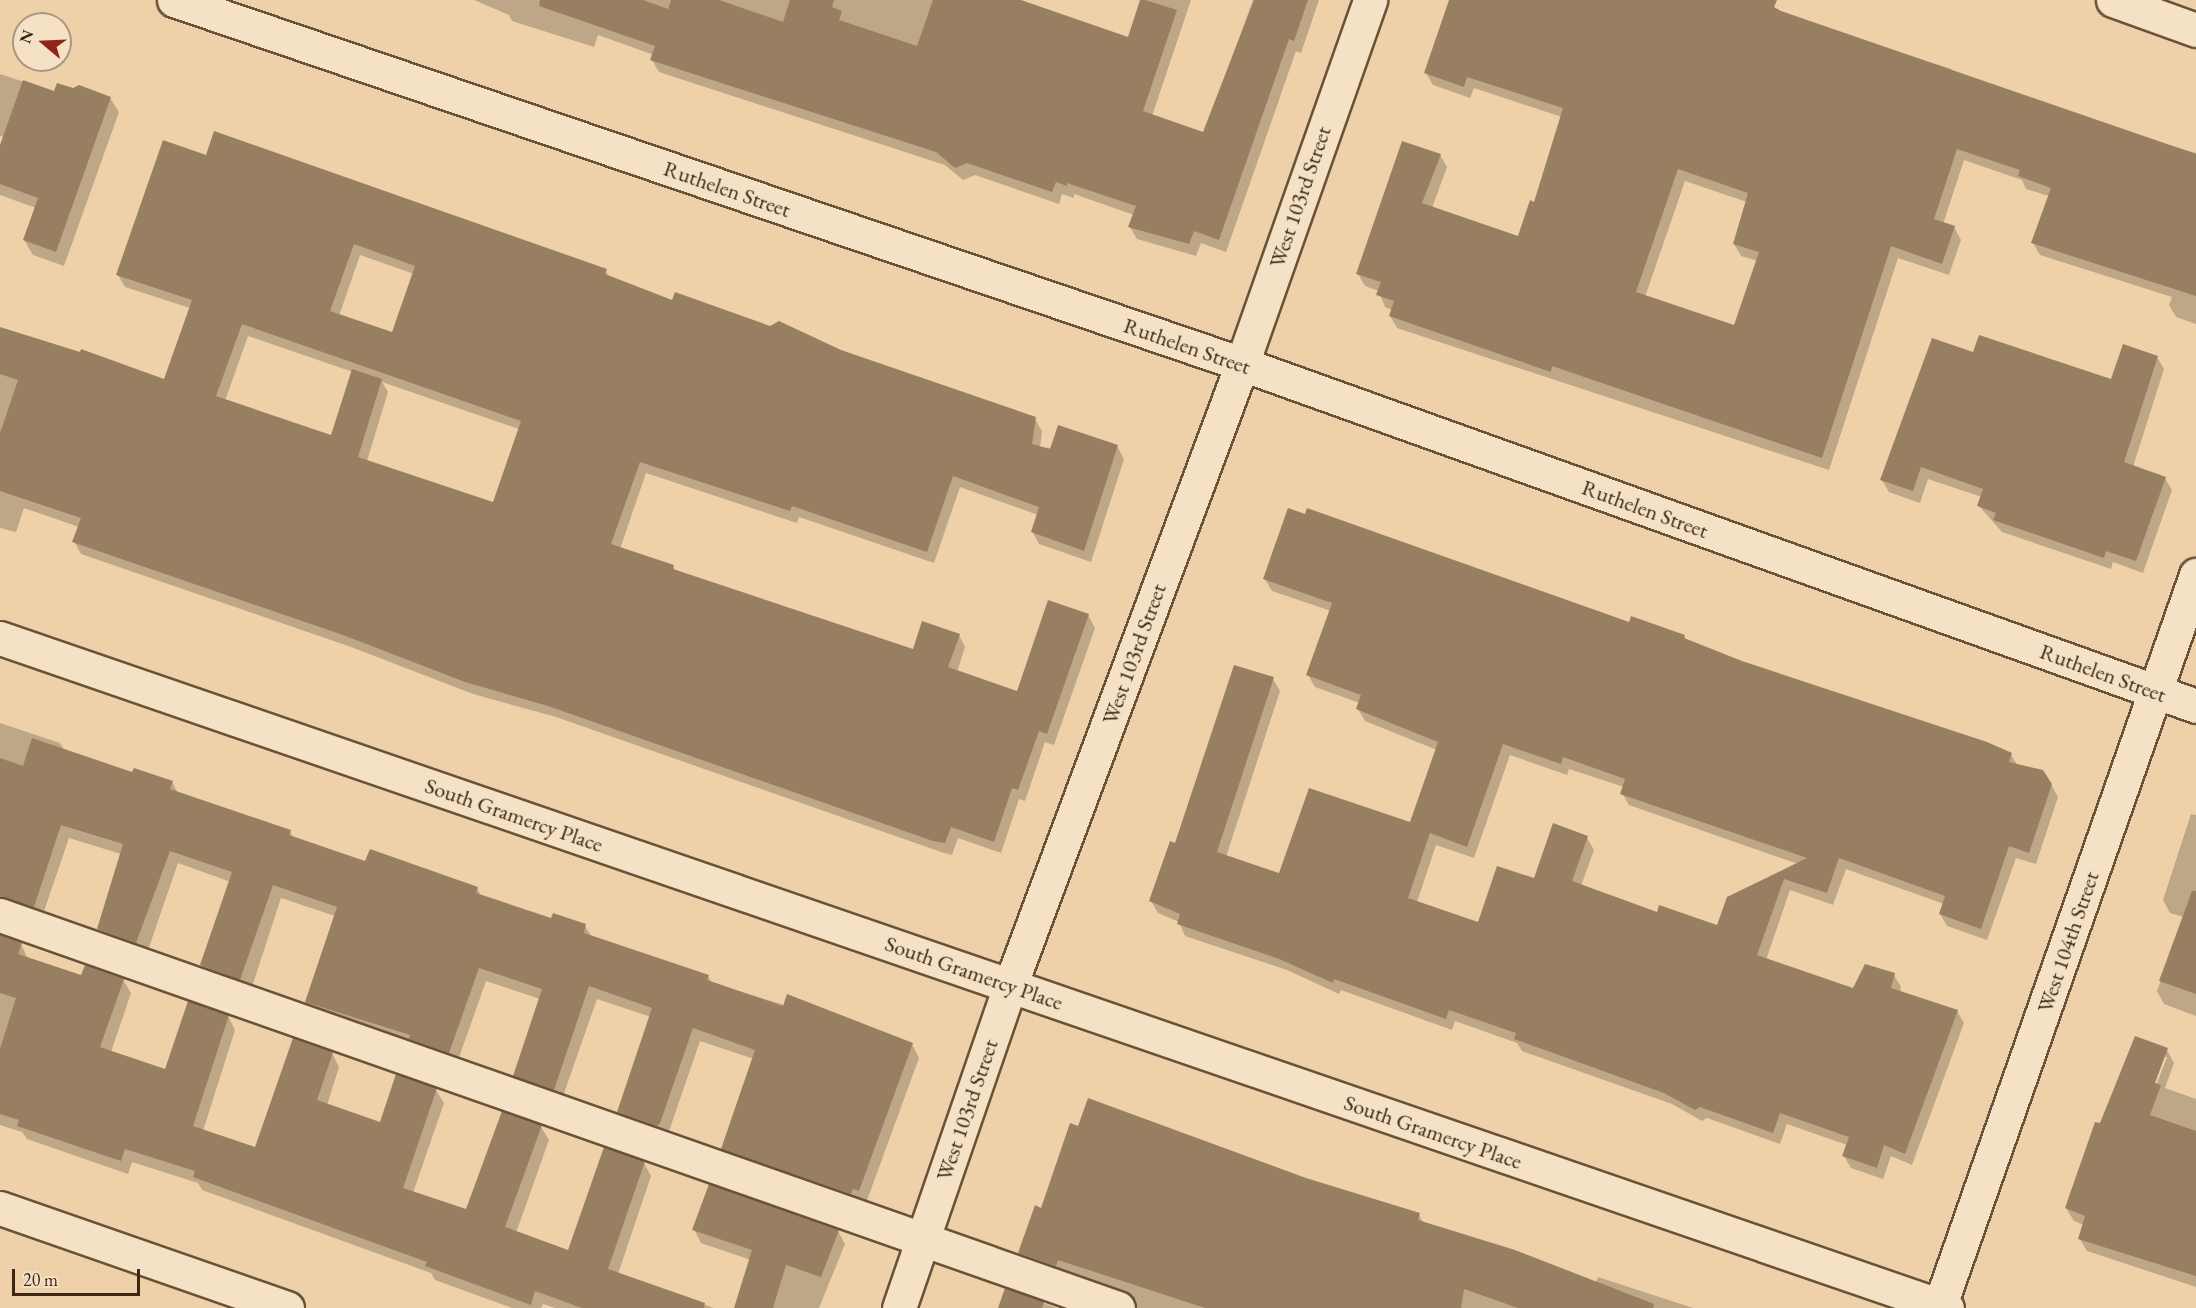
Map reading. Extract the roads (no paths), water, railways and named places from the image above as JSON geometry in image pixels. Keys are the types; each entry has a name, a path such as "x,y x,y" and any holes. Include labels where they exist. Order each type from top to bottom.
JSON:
{"street":[{"name":"Ruthelen Street","path":"174,0 1242,364 2196,706"},
{"name":"West 103rd Street","path":"898,1308 1010,986 1242,364 1370,0"},
{"path":"2113,0 2196,30"},
{"name":"West 104th Street","path":"1942,1307 2196,575"},
{"name":"South Gramercy Place","path":"0,638 1942,1307"},
{"path":"0,915 1118,1308"},
{"path":"0,1208 287,1308"}]}
